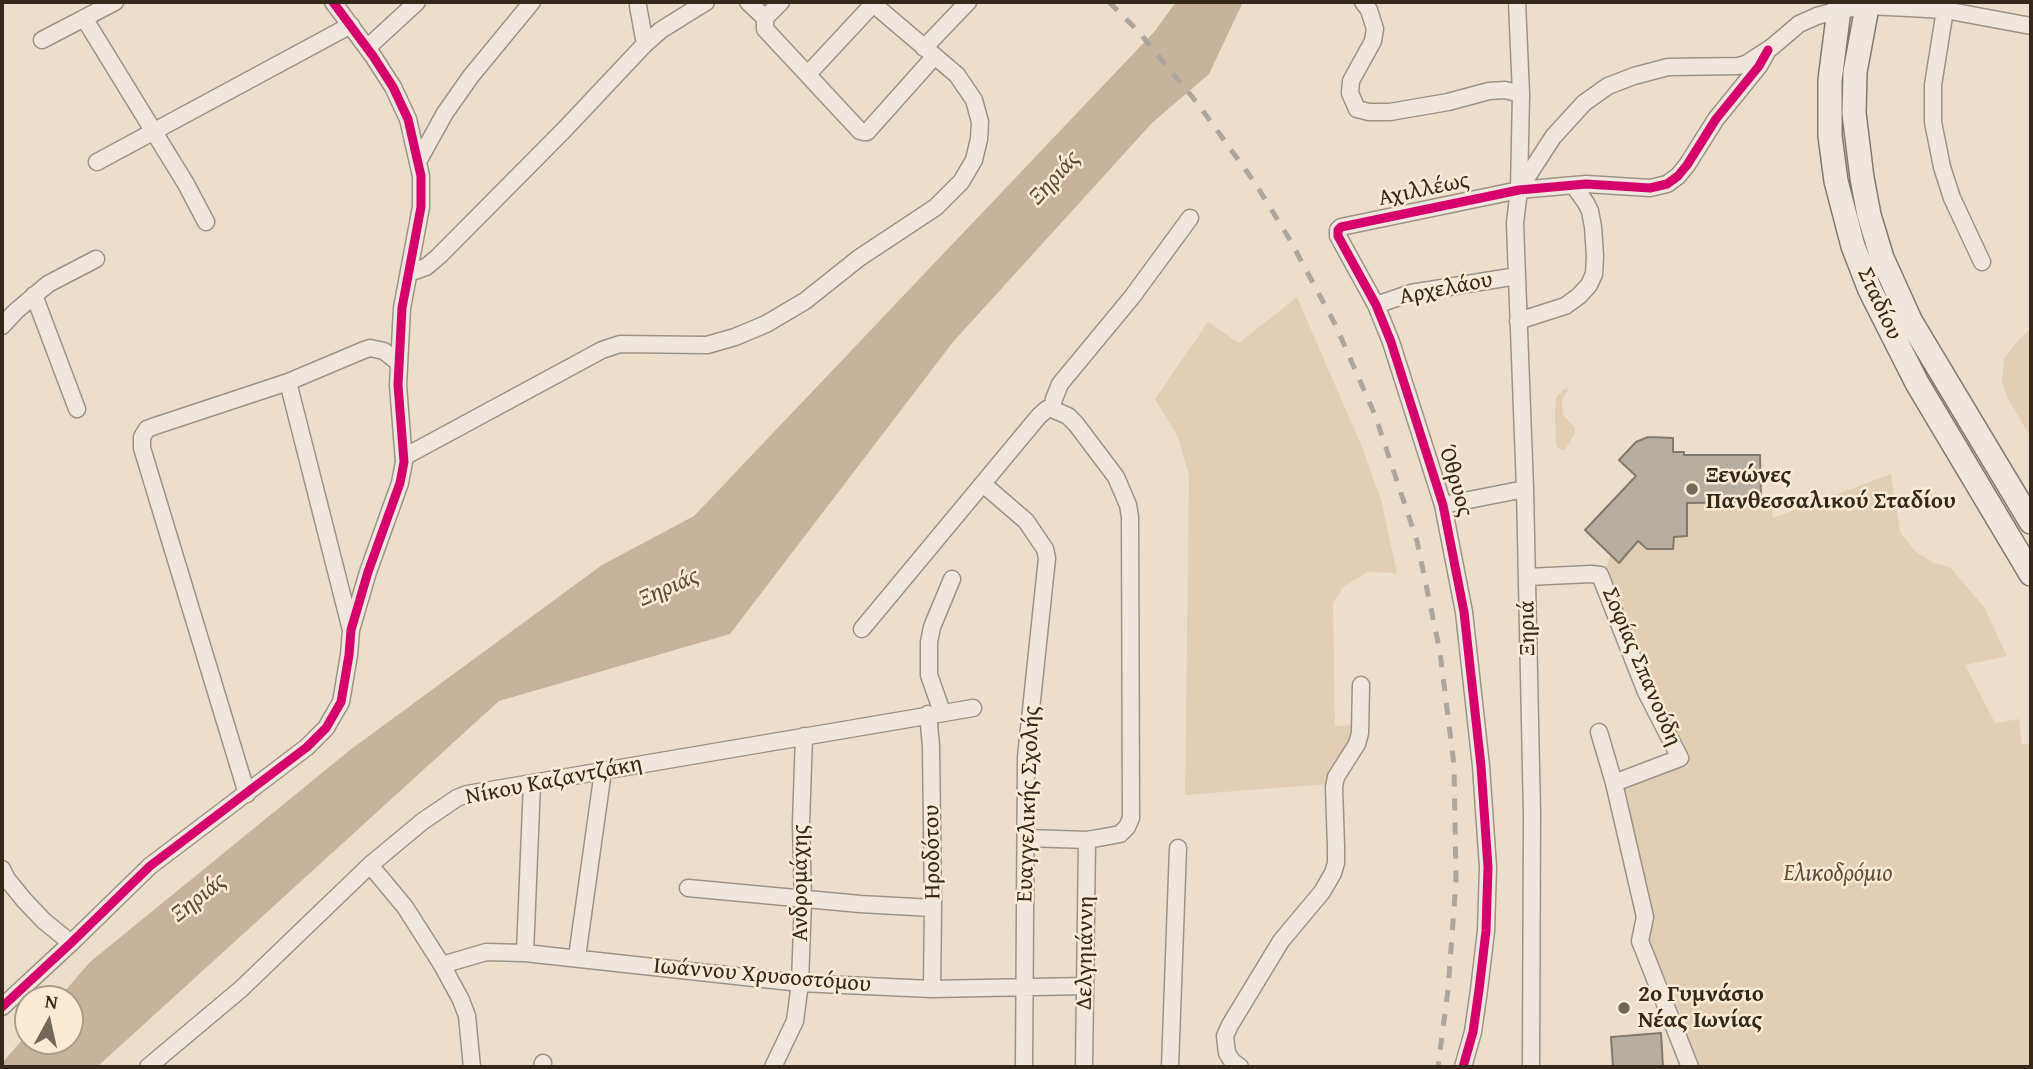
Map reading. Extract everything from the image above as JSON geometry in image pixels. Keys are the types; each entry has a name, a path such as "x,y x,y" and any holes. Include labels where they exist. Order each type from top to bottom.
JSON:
{"main road":[{"name":"Σταδίου","path":"1867,4 1855,72 1854,113 1862,178 1882,258 1911,322 2031,522"},
{"name":"Σταδίου","path":"1840,6 1830,80 1830,136 1836,181 1853,246 1870,290 1911,371 2031,574"}],"street":[{"path":"42,40 115,2"},
{"path":"2,1007 150,866 307,747 337,711 351,631 368,572 400,483 404,457 398,385 402,309 421,206 421,176 408,119 393,87 333,2"},
{"path":"367,48 417,2"},
{"path":"419,160 445,113 533,2"},
{"path":"409,273 426,267 439,256 645,44 669,24 706,2"},
{"path":"748,2 765,18"},
{"path":"781,2 765,18 765,29 860,131 867,132 968,2"},
{"path":"1363,2 1369,10 1375,29 1373,41 1351,81 1350,93 1357,109 1391,112 1448,102 1489,91 1505,90 1521,94"},
{"name":"Ξηριά","path":"1517,2 1521,94 1519,190 1515,223 1525,489 1532,814 1531,1067"},
{"path":"404,457 602,350 620,344 707,345 766,324 805,301 859,258 936,207 961,182 974,160 979,139 980,122 974,100 957,75 873,3 808,75"},
{"path":"1519,190 1553,137 1584,103 1608,86 1673,66 1738,66 1753,61 1800,24 1840,6 1867,4 1945,10 2031,26"},
{"path":"638,6 645,44"},
{"path":"1945,10 1932,97 1933,122 1942,167 1952,198 1982,262"},
{"path":"84,18 155,131 206,222"},
{"path":"97,162 351,25"},
{"name":"Αχιλλέως","path":"1338,230 1341,227 1519,190 1600,185 1650,188 1670,183 1687,165 1716,119 1759,66 1768,50"},
{"path":"1518,320 1565,306 1589,285 1594,274 1590,211 1574,186"},
{"path":"1052,409 1060,384 1132,297 1190,218"},
{"name":"Όθρυος","path":"1338,230 1338,236 1376,305 1391,342 1443,505 1464,612 1488,857 1486,931 1475,1021 1463,1067"},
{"path":"2,326 48,284 96,259"},
{"name":"Αρχελάου","path":"1376,305 1411,293 1517,276"},
{"path":"34,295 77,409"},
{"path":"247,794 142,448 142,437 147,429 288,382 370,348 384,351 399,363"},
{"path":"288,382 351,631"},
{"path":"862,629 1039,415 1052,409 1068,416 1076,424 1110,468 1122,490 1130,517 1131,818 1120,834 1087,840 1027,838"},
{"name":"Ευαγγελικής Σχολής","path":"983,484 1026,521 1045,549 1047,558 1026,757 1024,1067"},
{"path":"1443,505 1525,489"},
{"name":"Σοφίας Σπανούδη","path":"1527,577 1600,575 1646,692 1680,758 1615,783"},
{"name":"Ηροδότου","path":"932,989 931,746 935,713 929,676 929,642 932,627 951,579"},
{"path":"1240,1067 1227,1053 1226,1036 1230,1025 1281,941 1322,892 1333,873 1336,863 1334,787 1336,777 1357,744 1360,733 1361,685"},
{"name":"Νίκου Καζαντζάκη","path":"148,1067 241,989 370,865 423,821 457,798 467,794 973,708"},
{"path":"1599,732 1615,783 1645,917 1640,941 1690,1067"},
{"name":"Ανδρομάχης","path":"773,1067 795,1021 800,983 804,736"},
{"path":"577,957 603,771"},
{"path":"525,953 532,783"},
{"name":"Δελγηιάννη","path":"1084,1067 1087,840"},
{"path":"1170,1067 1178,848"},
{"path":"370,865 396,895 442,965 466,1011 472,1067"},
{"path":"2,869 24,900 71,943"},
{"path":"688,888 803,900 933,908"},
{"name":"Ιωάννου Χρυσοστόμου","path":"442,965 486,952 525,953 800,983 932,989 1085,986"}],"green space":[{"path":"1297,297 1362,447 1381,500 1397,573 1368,572 1344,586 1333,603 1335,726 1356,725 1352,739 1328,784 1185,795 1189,476 1178,437 1155,399 1208,322 1239,343"},
{"path":"2031,329 2031,438 2007,397 2002,383 2004,359 2019,339"},
{"path":"1566,388 1568,390 1562,401 1563,415 1575,428 1575,433 1565,450 1556,445 1555,414 1556,397"},
{"name":"Ελικοδρόμιο","path":"1891,474 1900,532 1915,551 1934,563 1950,567 1984,607 2007,656 1965,665 1995,723 2019,719 2022,745 2031,743 2031,1067 1694,1067 1644,941 1619,786 1685,757 1605,569 1611,555 1619,563 1638,541 1647,549 1673,549 1674,537 1687,536 1687,503 1772,501 1773,518"}],"water":[{"name":"Ξηριάς","path":"1176,2 1243,2 1209,74 1152,123 953,342 730,634 499,701 97,1067 2,1067 2,1063 14,1049 14,1055 84,1055 84,985 70,985 90,962 350,750 602,565 694,516 1154,32"}],"building":[{"name":"Ξενώνες Πανθεσσαλικού Σταδίου","path":"1648,437 1673,438 1673,452 1684,452 1684,455 1760,455 1761,502 1687,503 1687,536 1674,537 1673,549 1647,549 1638,541 1619,563 1585,530 1636,476 1619,460 1636,442"},
{"path":"1661,1033 1663,1067 1613,1067 1611,1037"}],"railway":[{"path":"1109,2 1138,31 1198,104 1255,183 1290,240 1335,324 1375,415 1417,541 1440,652 1454,765 1456,881 1448,990 1438,1067"}],"cycle path":[{"path":"2,1007 150,866 307,747 326,728 341,702 351,630 368,572 400,483 404,462 398,385 402,308 421,207 421,176 408,119 393,87 333,2"},
{"path":"1463,1067 1473,1032 1479,990 1486,931 1488,867 1481,766 1464,612 1443,505 1391,342 1376,305 1338,236 1338,230 1341,227 1519,190 1586,184 1650,188 1667,184 1687,165 1716,119 1759,66 1768,50"}],"place":[{"name":"Ξενώνες Πανθεσσαλικού Σταδίου","path":"1692,489"},
{"name":"2ο Γυμνάσιο Νέας Ιωνίας","path":"1624,1008"}]}
